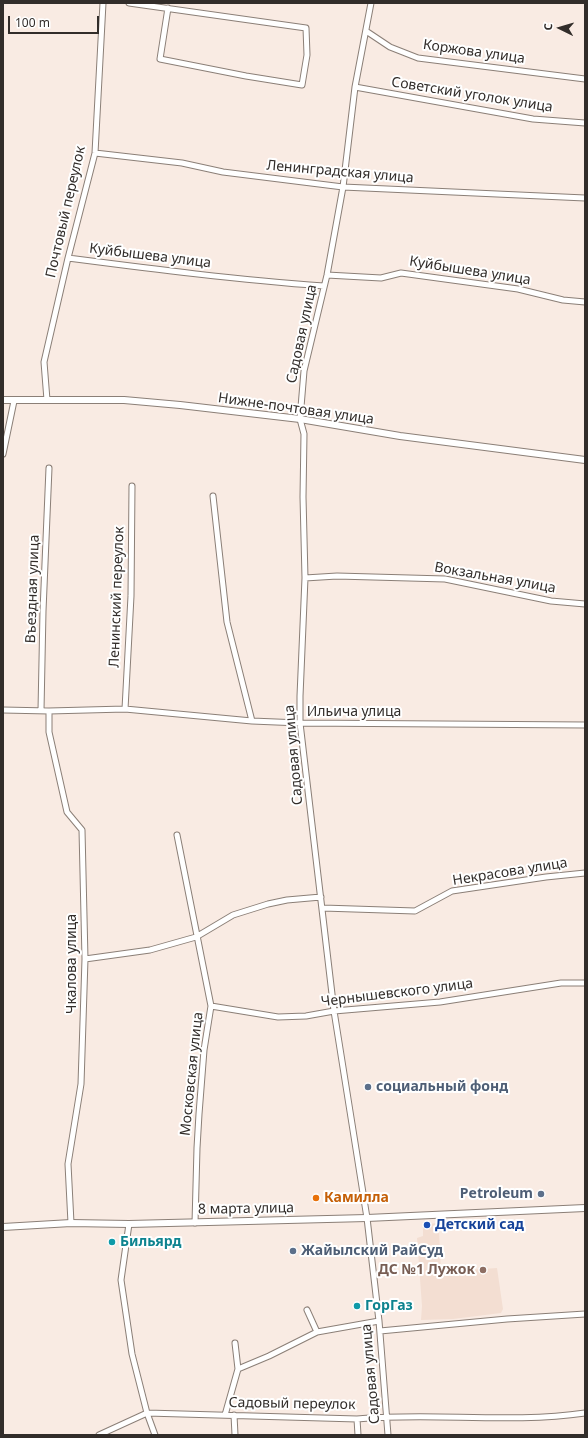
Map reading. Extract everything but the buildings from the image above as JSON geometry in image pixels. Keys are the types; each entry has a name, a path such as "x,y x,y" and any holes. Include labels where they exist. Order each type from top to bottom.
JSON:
{"street":[{"name":"Почтовый переулок","path":"47,400 44,362 94,153 103,3"},
{"path":"129,3 168,8 306,28 307,55 302,85 246,76 160,58 168,8"},
{"name":"Садовая улица","path":"371,3 355,87 343,187 327,275 304,371 300,419 304,434 303,497 305,578 300,724 334,1011 367,1218 380,1330 388,1435"},
{"name":"Коржова улица","path":"366,30 390,47 418,58 585,79"},
{"name":"Советский уголок улица","path":"355,87 533,119 585,124"},
{"name":"Ленинградская улица","path":"94,153 182,163 223,172 343,187 585,198"},
{"name":"Куйбышева улица","path":"68,258 200,275 264,282 324,286"},
{"name":"Куйбышева улица","path":"327,275 381,278 401,273 518,289 563,300 585,302"},
{"name":"Нижне-почтовая улица","path":"3,400 124,400 180,404 300,419 400,436 585,460"},
{"path":"3,454 14,400"},
{"name":"Въездная улица","path":"41,710 43,611 50,468"},
{"name":"Ленинский переулок","path":"125,709 131,596 132,486"},
{"path":"213,496 227,622 252,721"},
{"name":"Вокзальная улица","path":"305,578 337,576 445,579 551,601 585,604"},
{"name":"Ильича улица","path":"3,710 49,711 125,709 300,724 585,725"},
{"name":"Чкалова улица","path":"49,711 49,732 67,812 82,830 85,959 81,1084 68,1164 71,1223"},
{"name":"Московская улица","path":"177,835 196,937 211,1006 202,1066 197,1148 195,1223"},
{"name":"Некрасова улица","path":"323,908 415,911 452,891 546,877 585,873"},
{"path":"85,959 150,950 196,937 240,912 274,902 321,897"},
{"name":"Чернышевского улица","path":"211,1006 278,1017 306,1016 334,1011 440,1002 561,983 585,983"},
{"name":"8 марта улица","path":"3,1227 71,1223 195,1223 367,1218 585,1208"},
{"path":"129,1224 121,1280 132,1354 147,1413 155,1435"},
{"path":"307,1310 317,1332"},
{"path":"380,1330 585,1314"},
{"path":"238,1370 317,1332 379,1321"},
{"path":"225,1415 238,1370 235,1343"},
{"name":"Садовый переулок","path":"99,1435 147,1413 356,1419 386,1416 516,1418 558,1417 585,1413"},
{"path":"234,1415 235,1435"},
{"path":"356,1419 358,1435"}],"shaded area":[{"name":"ДС №1 Лужок","path":"443,1222 443,1230 439,1231 441,1272 497,1268 503,1309 501,1313 453,1319 421,1320 422,1306 417,1238 423,1236 423,1225"}],"place":[{"name":"социальный фонд","path":"368,1087"},
{"name":"Petroleum","path":"541,1194"},
{"name":"Камилла","path":"316,1198"},
{"name":"Детский сад","path":"427,1225"},
{"name":"Бильярд","path":"112,1242"},
{"name":"Жайылский РайСуд","path":"293,1251"},
{"name":"ДС №1 Лужок","path":"483,1270"},
{"name":"ГорГаз","path":"357,1306"}]}
